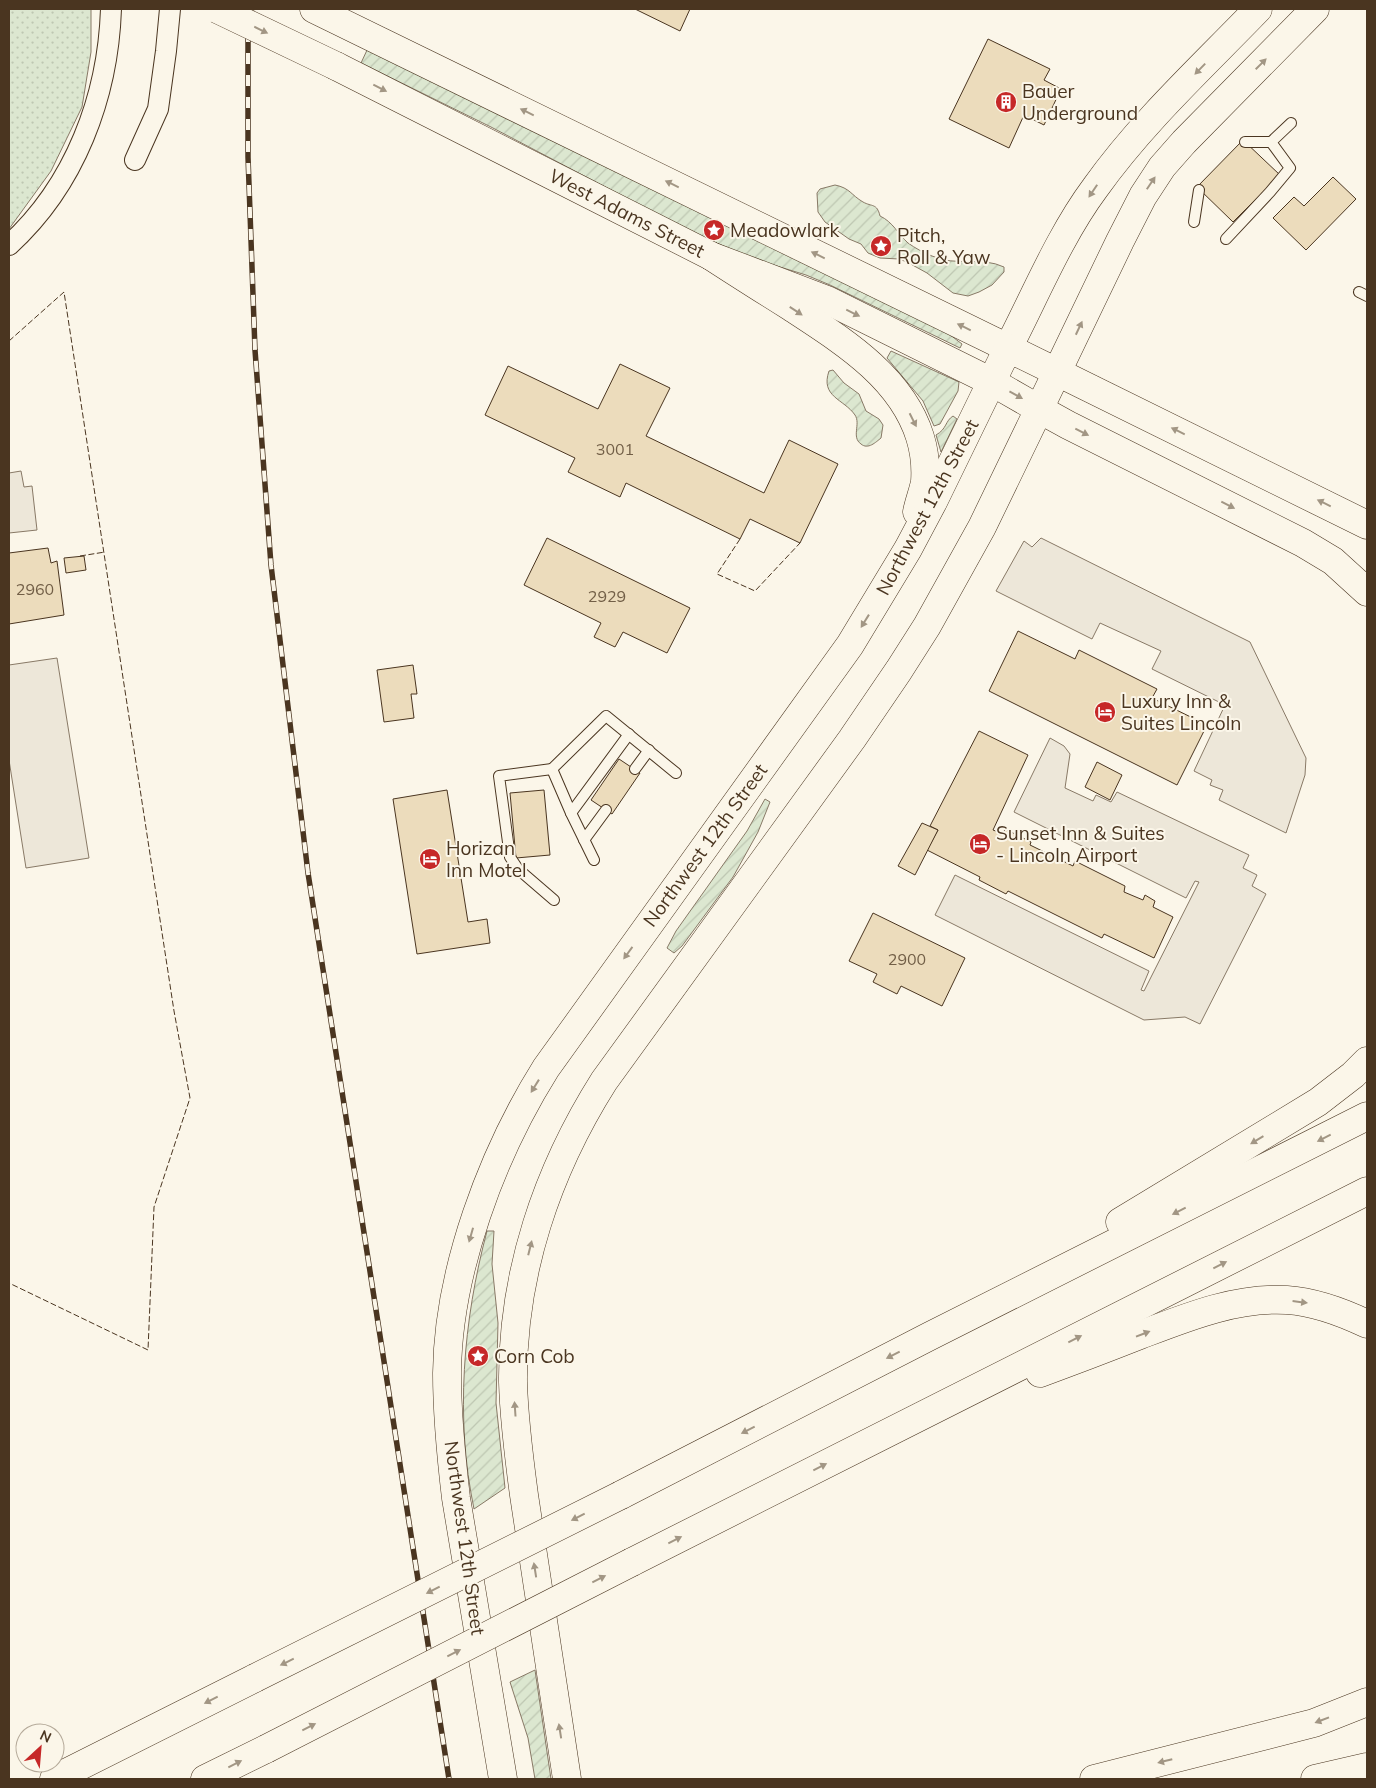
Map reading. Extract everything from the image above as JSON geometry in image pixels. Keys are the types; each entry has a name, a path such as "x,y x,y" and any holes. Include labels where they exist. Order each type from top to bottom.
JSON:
{"main road":[{"name":"West Adams Street","path":"218,9 336,66 711,256 827,300 992,382 1068,425 1303,543 1333,561 1367,592"},
{"path":"314,9 1367,524"},
{"name":"Northwest 12th Street","path":"503,1779 456,1498 451,1454 447,1372 453,1306 461,1270 484,1192 526,1100 546,1068 850,645 908,550 1070,227 1093,189 1119,155 1151,119 1258,9"},
{"path":"567,1779 518,1455 513,1382 518,1308 526,1265 536,1226 550,1185 582,1116 604,1082 852,738 927,626 982,527 1143,196 1162,167 1184,142 1316,9"},
{"path":"711,256 835,336 881,374 899,396 914,421 920,437 925,482 908,550"},
{"path":"930,1336 1318,1102 1353,1075 1367,1061"},
{"path":"54,1779 621,1495 930,1336 1367,1116"},
{"path":"205,1779 1367,1191"},
{"path":"901,1426 1176,1322 1207,1311 1236,1304 1287,1300 1312,1304 1344,1313 1367,1324"},
{"path":"1094,1779 1314,1723 1367,1702"},
{"path":"1315,1779 1367,1767"}],"street":[{"path":"9,246 44,208 64,179 81,144 96,106 106,68 111,9"},
{"path":"135,160 158,109 170,9"}],"lane":[{"path":"1245,142 1272,142 1290,123"},
{"path":"1226,239 1246,214 1290,168 1272,142"},
{"path":"1194,222 1199,190"},
{"path":"554,900 518,869 510,857 499,776 552,769 606,716 676,773"},
{"path":"571,813 630,734"},
{"path":"635,769 649,750"},
{"path":"552,769 594,860"},
{"path":"584,840 606,810"}],"green space":[{"path":"9,9 91,9 91,52 82,107 51,171 9,229"},
{"path":"368,48 945,331 962,344 960,348 830,285 806,275 754,259 693,233 491,127 361,63"},
{"path":"835,185 844,188 863,202 876,207 880,216 892,225 908,243 923,252 950,261 995,264 1004,267 1004,272 992,285 968,296 953,293 927,273 907,262 899,259 880,258 868,253 861,244 849,239 825,222 818,212 817,193 820,189"},
{"path":"891,351 959,382 958,391 940,424 934,426 923,401 887,358"},
{"path":"833,370 844,383 859,394 866,411 879,419 883,425 881,438 872,445 864,446 858,441 856,434 857,419 855,415 830,392 827,380 829,371"},
{"path":"953,416 957,419 941,452 936,435"},
{"path":"765,799 770,802 758,832 733,877 682,946 674,953 667,948 676,931 747,831"},
{"path":"487,1231 494,1231 492,1264 498,1323 496,1403 505,1488 474,1509 468,1475 465,1440 464,1370 472,1300"},
{"path":"535,1670 551,1779 535,1779 528,1738 510,1682"}],"shaded area":[{"path":"21,471 24,487 32,486 37,530 9,533 9,473"},
{"path":"1041,538 1250,642 1306,758 1305,775 1286,833 1219,800 1223,790 1210,785 1212,780 1194,771 1225,705 1152,669 1161,651 1100,623 1092,639 996,591 1024,541 1032,547"},
{"path":"57,658 89,858 26,868 9,760 9,665"},
{"path":"1050,738 1064,746 1070,754 1065,788 1093,801 1096,795 1111,802 1117,792 1249,855 1243,868 1257,875 1252,886 1266,894 1200,1024 1185,1017 1144,1020 935,915 955,875 1149,971 1141,990 1144,991 1199,882 1195,881 1186,898 1014,812"}],"building":[{"path":"635,9 690,9 680,31"},
{"name":"Bauer Underground","path":"988,39 1050,69 1044,80 1061,89 1044,125 1024,115 1009,148 949,119"},
{"path":"1243,140 1280,175 1233,222 1197,187"},
{"path":"1333,177 1356,199 1306,250 1273,218 1294,197 1304,206"},
{"path":"620,364 670,388 646,436 764,493 789,440 838,464 800,543 750,519 740,539 626,483 620,497 568,472 575,458 485,415 508,366 598,409"},
{"path":"547,538 690,608 667,653 623,632 615,647 594,637 601,623 524,585"},
{"path":"48,548 51,563 57,561 64,615 9,624 9,553"},
{"path":"84,556 86,570 66,573 64,558"},
{"name":"Luxury Inn & Suites Lincoln","path":"1018,631 1075,659 1079,650 1157,689 1152,698 1207,725 1177,785 989,691"},
{"path":"413,665 417,694 411,694 414,718 384,722 377,670"},
{"name":"Sunset Inn & Suites - Lincoln Airport","path":"979,731 1028,755 993,830 1003,834 1005,829 1031,842 1030,845 1073,866 1075,861 1125,886 1124,892 1143,900 1145,895 1155,901 1153,907 1173,917 1154,958 1104,934 1102,938 1008,891 1006,894 979,880 980,877 927,850 938,830 930,826"},
{"path":"619,759 640,773 612,814 591,800"},
{"path":"1097,762 1122,775 1110,800 1085,787"},
{"name":"Horizan Inn Motel","path":"447,790 468,922 487,919 490,943 417,954 393,799"},
{"path":"544,790 550,855 516,858 510,793"},
{"path":"922,823 938,830 915,875 898,866"},
{"path":"873,913 965,958 942,1006 901,986 897,994 873,982 877,974 849,961"}],"railway":[{"path":"248,9 248,157 255,350 271,565 308,873 449,1779"}],"fence":[{"path":"9,341 64,292 174,1011 190,1098 154,1207 148,1350 9,1283"},
{"path":"740,539 717,574 755,591 800,543"},
{"path":"80,556 105,552"}],"place":[{"name":"Bauer Underground","path":"1006,102"},
{"name":"Meadowlark","path":"714,230"},
{"name":"Pitch, Roll & Yaw","path":"881,246"},
{"name":"Luxury Inn & Suites Lincoln","path":"1105,712"},
{"name":"Sunset Inn & Suites - Lincoln Airport","path":"980,844"},
{"name":"Horizan Inn Motel","path":"430,859"},
{"name":"Corn Cob","path":"478,1356"}]}
